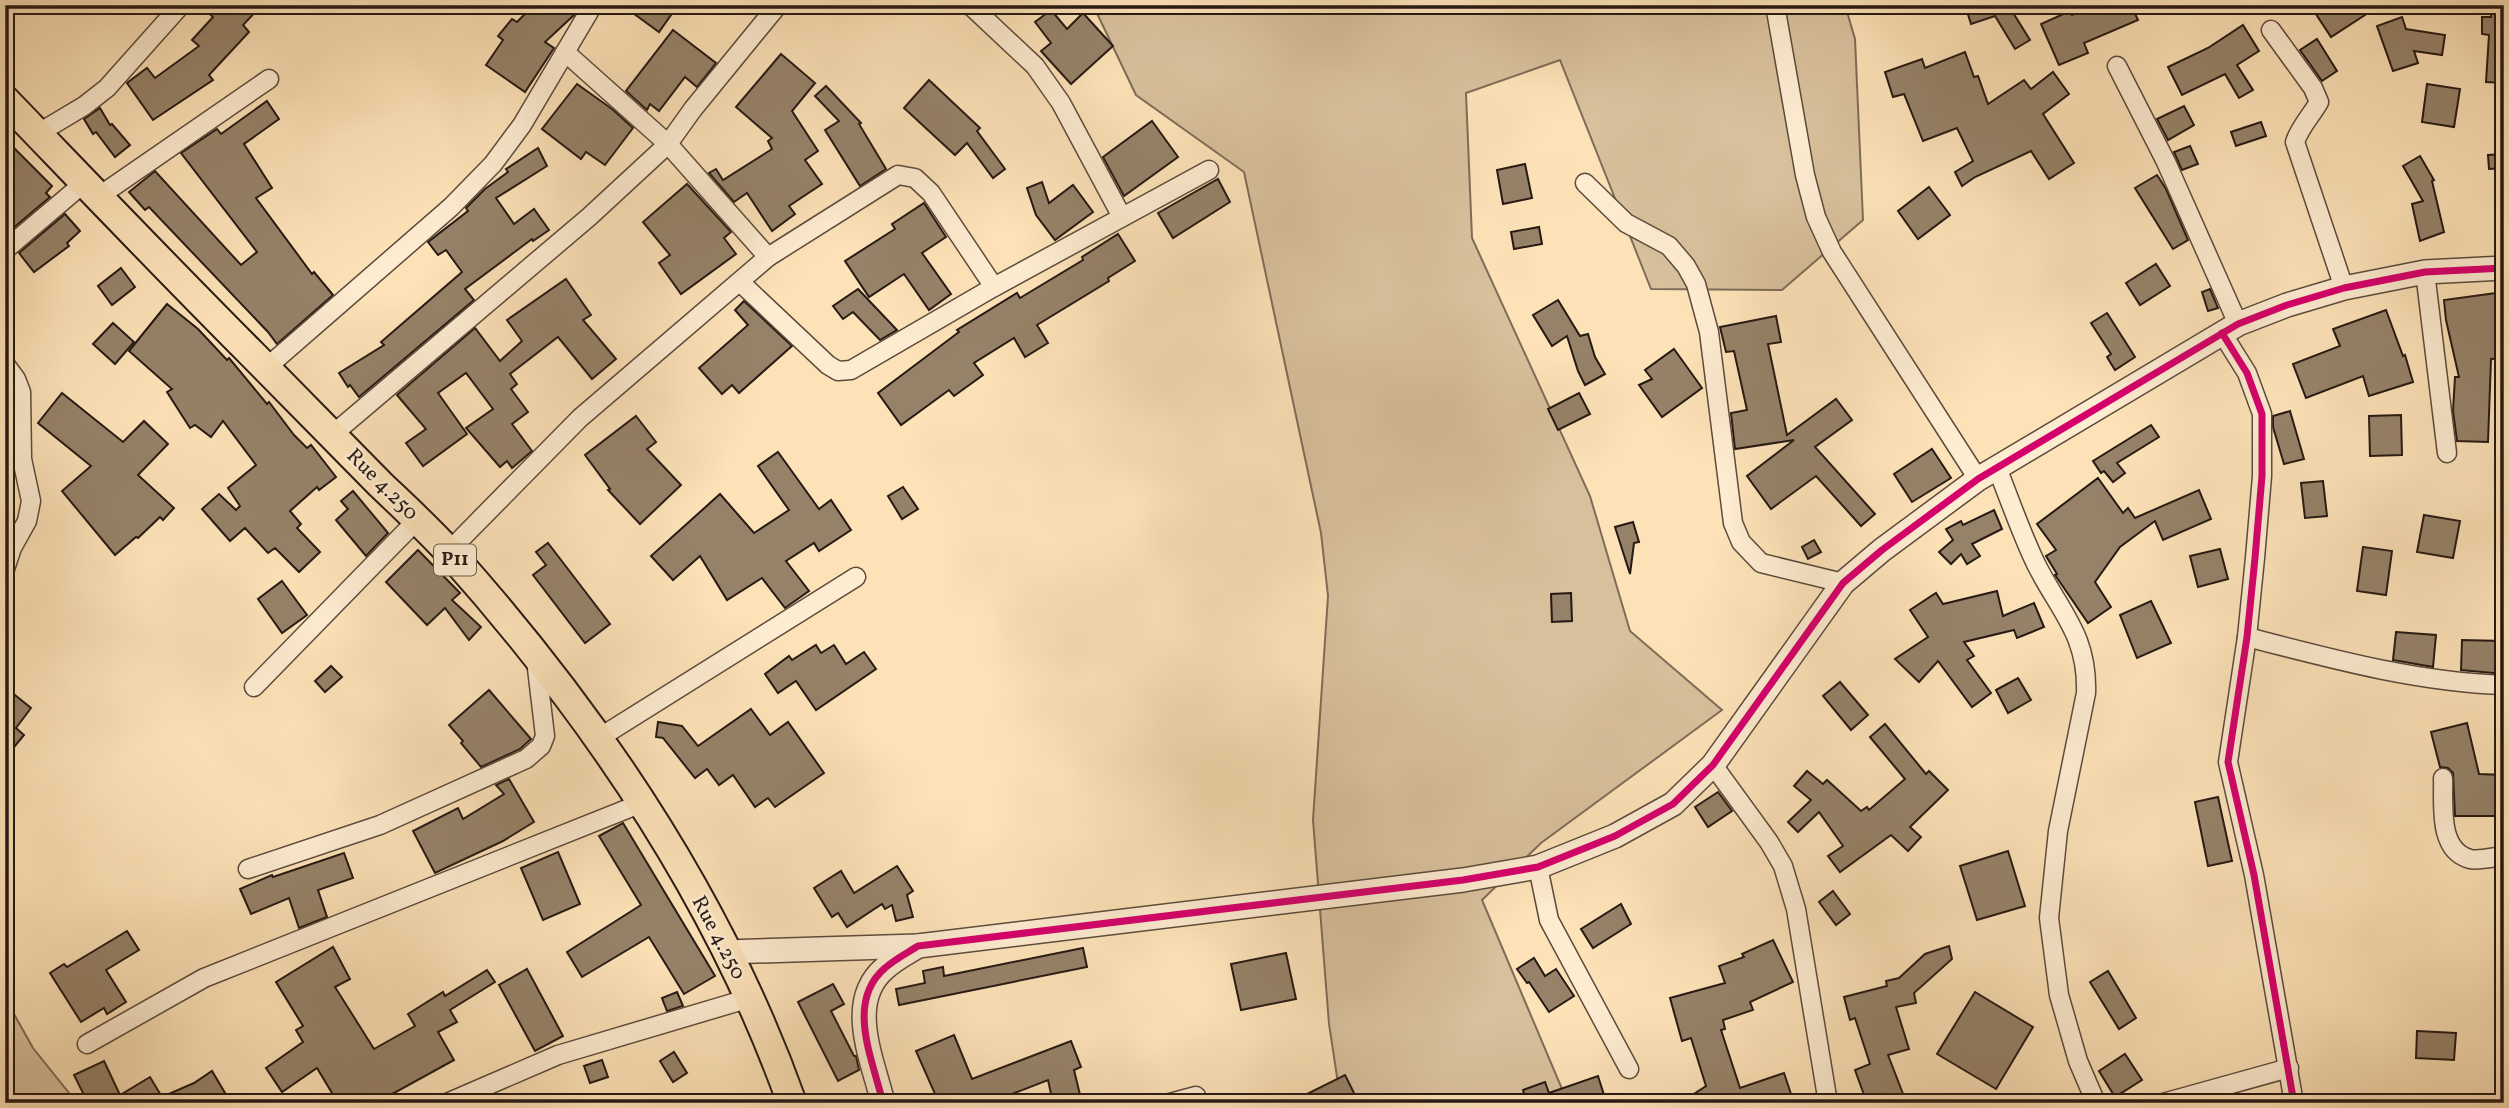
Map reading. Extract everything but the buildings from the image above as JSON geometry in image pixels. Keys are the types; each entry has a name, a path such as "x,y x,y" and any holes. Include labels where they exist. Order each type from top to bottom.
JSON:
{"main road":[{"name":"Rue 4.250","path":"5,100 448,552 599,737 698,898 750,998 792,1103"}],"street":[{"path":"37,134 85,106 107,88 181,5"},
{"path":"266,368 451,207 493,164 522,125 593,5"},
{"path":"332,435 589,217 668,144 778,5"},
{"path":"970,5 1035,66 1061,103 1122,217"},
{"path":"1775,5 1805,175 1816,217 1832,252 1987,474 2083,649 2087,672 2086,693 2058,831 2049,918 2059,995 2078,1061 2096,1103"},
{"path":"2271,30 2313,89 2319,102 2300,129 2295,142 2344,288"},
{"path":"565,52 668,144 768,257"},
{"path":"2117,66 2166,162 2262,414 2262,476 2247,638 2228,762 2254,875 2294,1103"},
{"path":"5,250 91,190 269,79"},
{"path":"741,283 828,365 838,371 850,370 994,287 1209,170"},
{"path":"448,552 580,418 741,283 768,257 898,175 915,178 932,193 994,287"},
{"path":"1585,183 1626,223 1669,246 1686,266 1696,284 1709,332 1733,523 1741,542 1761,563 1843,583"},
{"path":"726,952 918,946 1463,880 1538,867 1615,836 1673,804 1713,765 1843,583 1882,550 1987,474 2230,328 2287,305 2344,288 2425,272 2504,268"},
{"path":"2425,272 2447,453"},
{"path":"5,364 16,379 21,392 22,459 31,501 27,521 12,548 5,569"},
{"path":"254,687 417,520"},
{"path":"599,737 856,577"},
{"path":"2247,638 2403,674 2504,685"},
{"path":"248,869 380,825 526,759 541,746 545,736 536,657"},
{"path":"1713,765 1769,842 1783,866 1796,908 1828,1103"},
{"path":"2443,778 2446,838 2456,850 2470,859 2504,856"},
{"path":"87,1044 204,978 642,803"},
{"path":"1538,867 1549,920 1629,1069"},
{"path":"883,1103 863,1023 867,991 884,969 918,946"},
{"path":"447,1103 558,1055 750,998"},
{"path":"2163,1103 2288,1068"},
{"path":"1170,1103 1196,1096"}],"shaded area":[{"path":"1093,5 1845,5 1855,39 1863,220 1782,290 1651,289 1560,60 1466,93 1472,238 1590,496 1630,631 1722,710 1541,843 1482,900 1568,1103 1341,1103 1329,1024 1313,820 1328,596 1321,533 1244,172 1136,95"},
{"path":"5,998 33,1048 77,1103 5,1103"}],"cycle path":[{"path":"883,1103 865,1032 866,997 873,982 885,968 918,946 1463,880 1538,867 1615,836 1673,804 1713,765 1843,583 1882,550 1978,479 2238,324 2287,305 2344,288 2425,272 2504,268"},
{"path":"2222,333 2247,373 2262,414 2262,476 2255,558 2247,637 2228,762 2254,875 2294,1103"}]}
